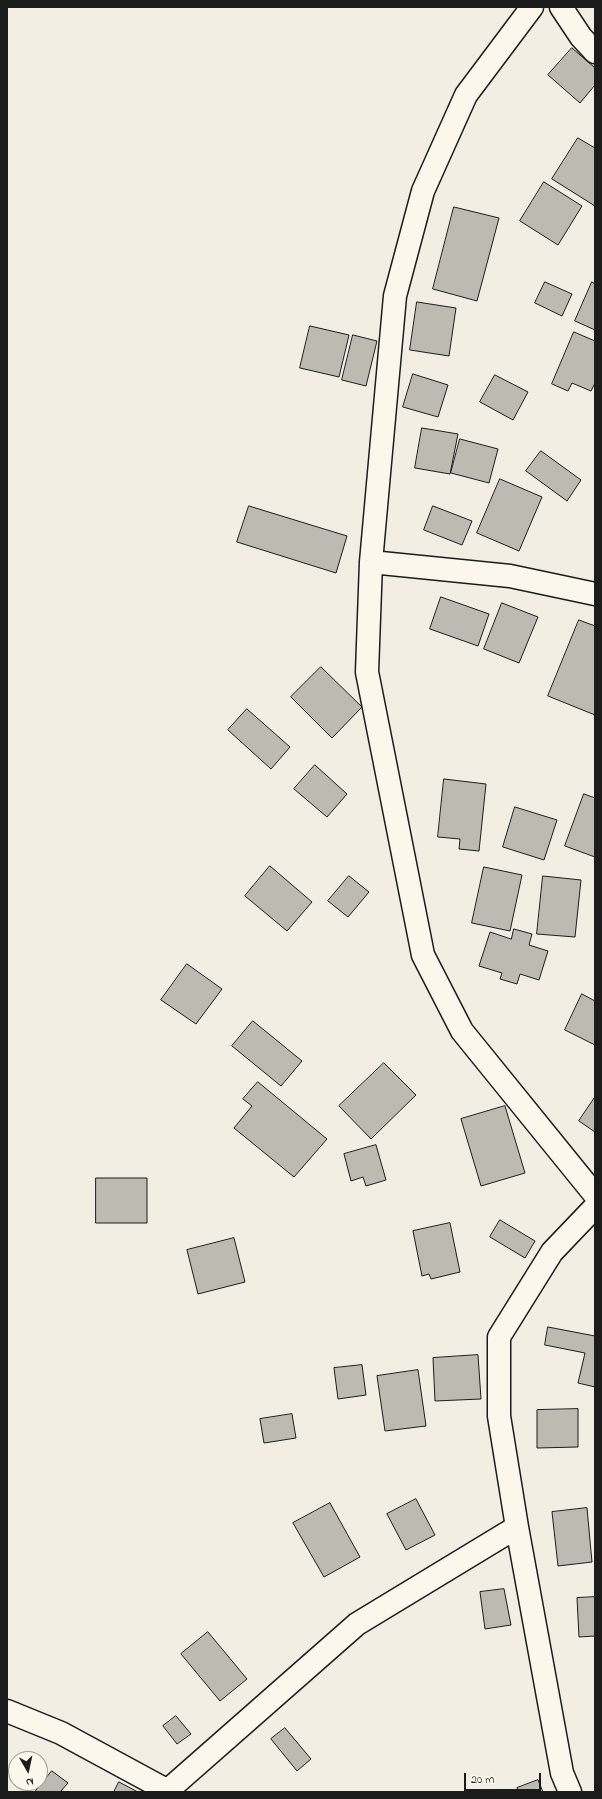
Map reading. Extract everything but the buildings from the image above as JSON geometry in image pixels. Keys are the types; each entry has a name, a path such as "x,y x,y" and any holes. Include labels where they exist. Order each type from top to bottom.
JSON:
{"street":[{"path":"532,7 466,95 423,191 395,296 371,562 367,672 423,955 462,1031 593,1209 552,1252 499,1338 499,1416 517,1527 562,1773 570,1792"},
{"path":"561,7 581,37 595,52"},
{"path":"371,562 510,576 595,594"},
{"path":"7,1711 61,1733 167,1791 357,1624 517,1527"}]}
